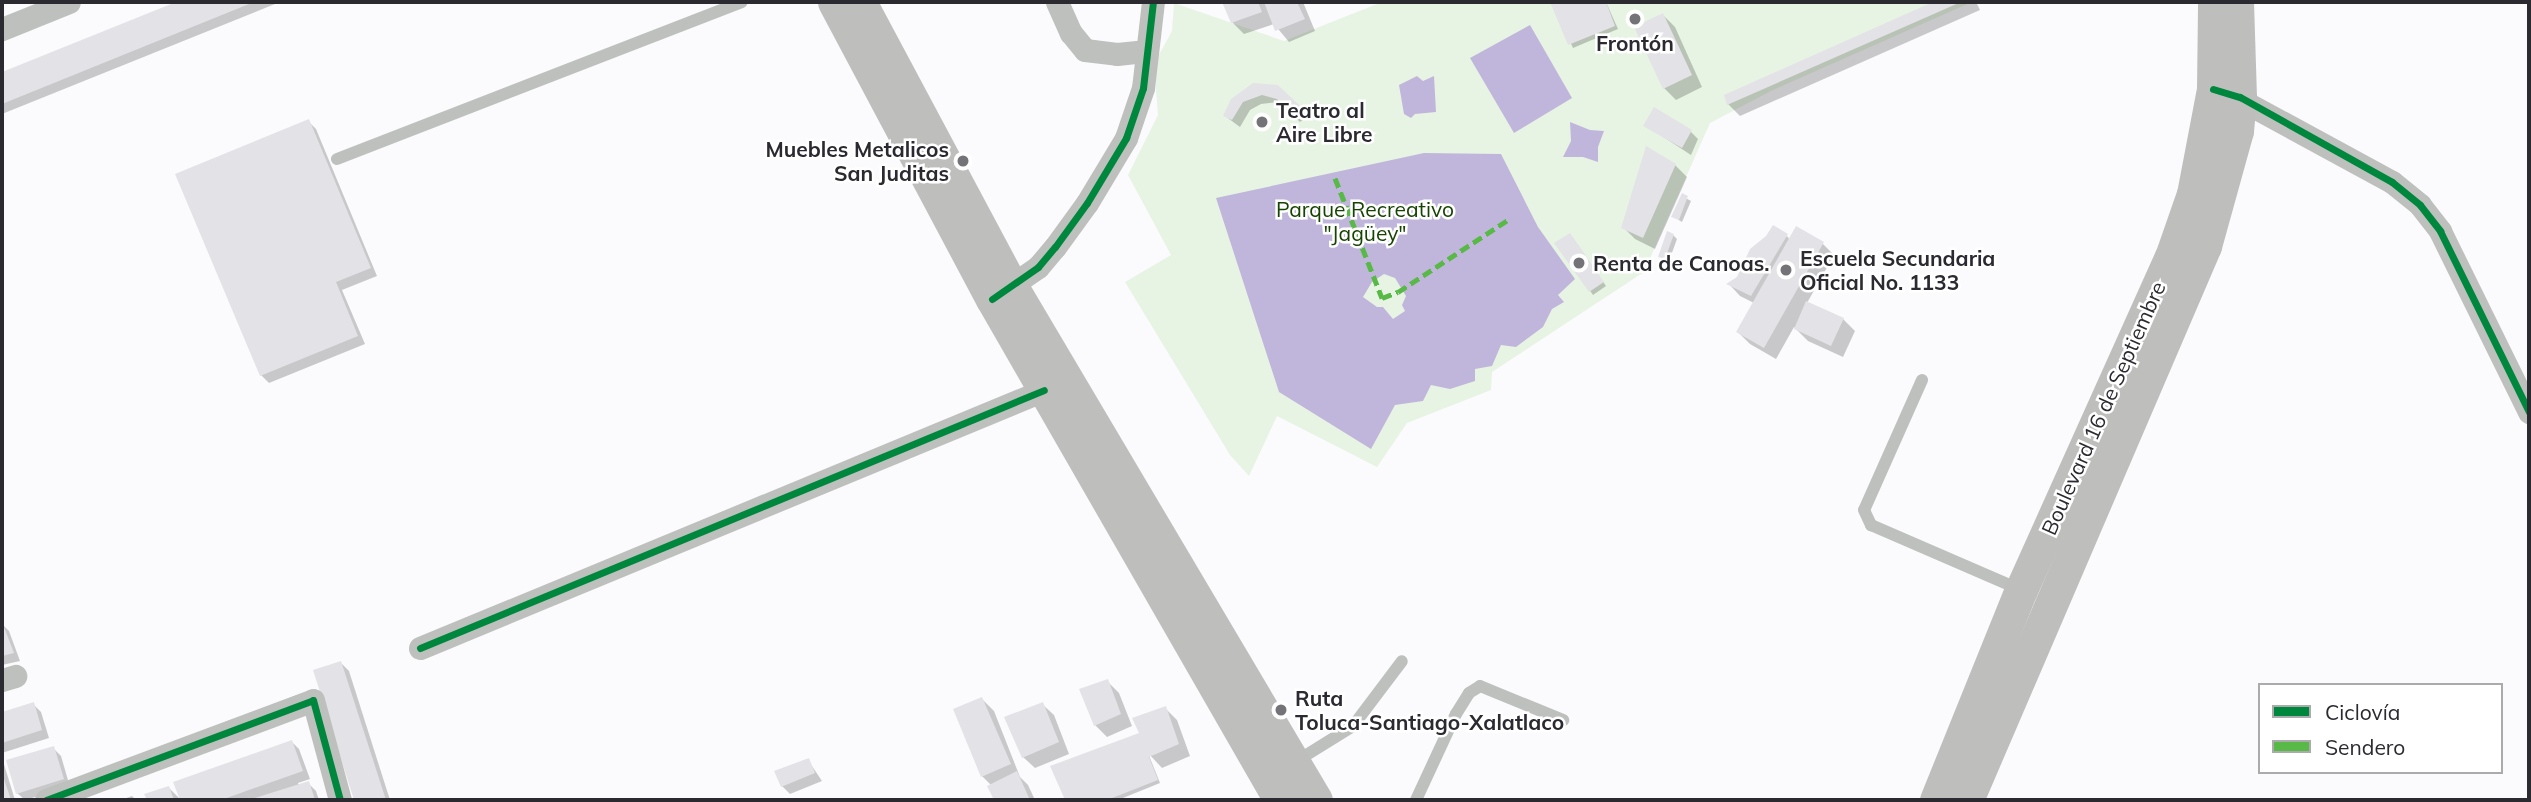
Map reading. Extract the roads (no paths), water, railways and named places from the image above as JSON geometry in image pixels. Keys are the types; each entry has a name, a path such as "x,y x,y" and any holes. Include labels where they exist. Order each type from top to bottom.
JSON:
{"main road":[{"path":"834,2 1002,293 1295,762 1316,800"},
{"path":"860,2 1002,293 1044,390 1280,800"},
{"name":"Boulevard 16 de Septiembre","path":"1967,800 2205,246 2230,163 2227,93 2214,2"},
{"name":"Boulevard 16 de Septiembre","path":"1936,800 2021,590 2171,257 2227,93 2237,2"}],"street":[{"path":"10,18 69,2"},
{"path":"1057,2 1071,33 1085,50 1117,54 1147,51"},
{"path":"1002,293 1038,267 1055,247 1087,203 1126,138 1143,88 1153,2"},
{"path":"2227,93 2392,182 2420,205 2440,231 2529,412"},
{"path":"419,648 1044,390"},
{"path":"46,800 313,700 341,800"}],"lane":[{"path":"337,159 742,2"},
{"path":"1922,380 1864,510 1871,525 2021,590"},
{"path":"1295,762 1353,726 1402,661"},
{"path":"1416,800 1456,714 1469,693 1480,686 1563,720"}],"place":[{"name":"Frontón","path":"1635,19"},
{"name":"Teatro al Aire Libre","path":"1262,122"},
{"name":"Muebles Metalicos San Juditas","path":"963,161"},
{"name":"Renta de Canoas.","path":"1579,263"},
{"name":"Escuela Secundaria Oficial No. 1133","path":"1786,270"},
{"name":"Ruta Toluca-Santiago-Xalatlaco","path":"1281,710"}],"park label":[{"name":"Parque Recreativo \"Jagüey\"","path":"1365,221"}]}
